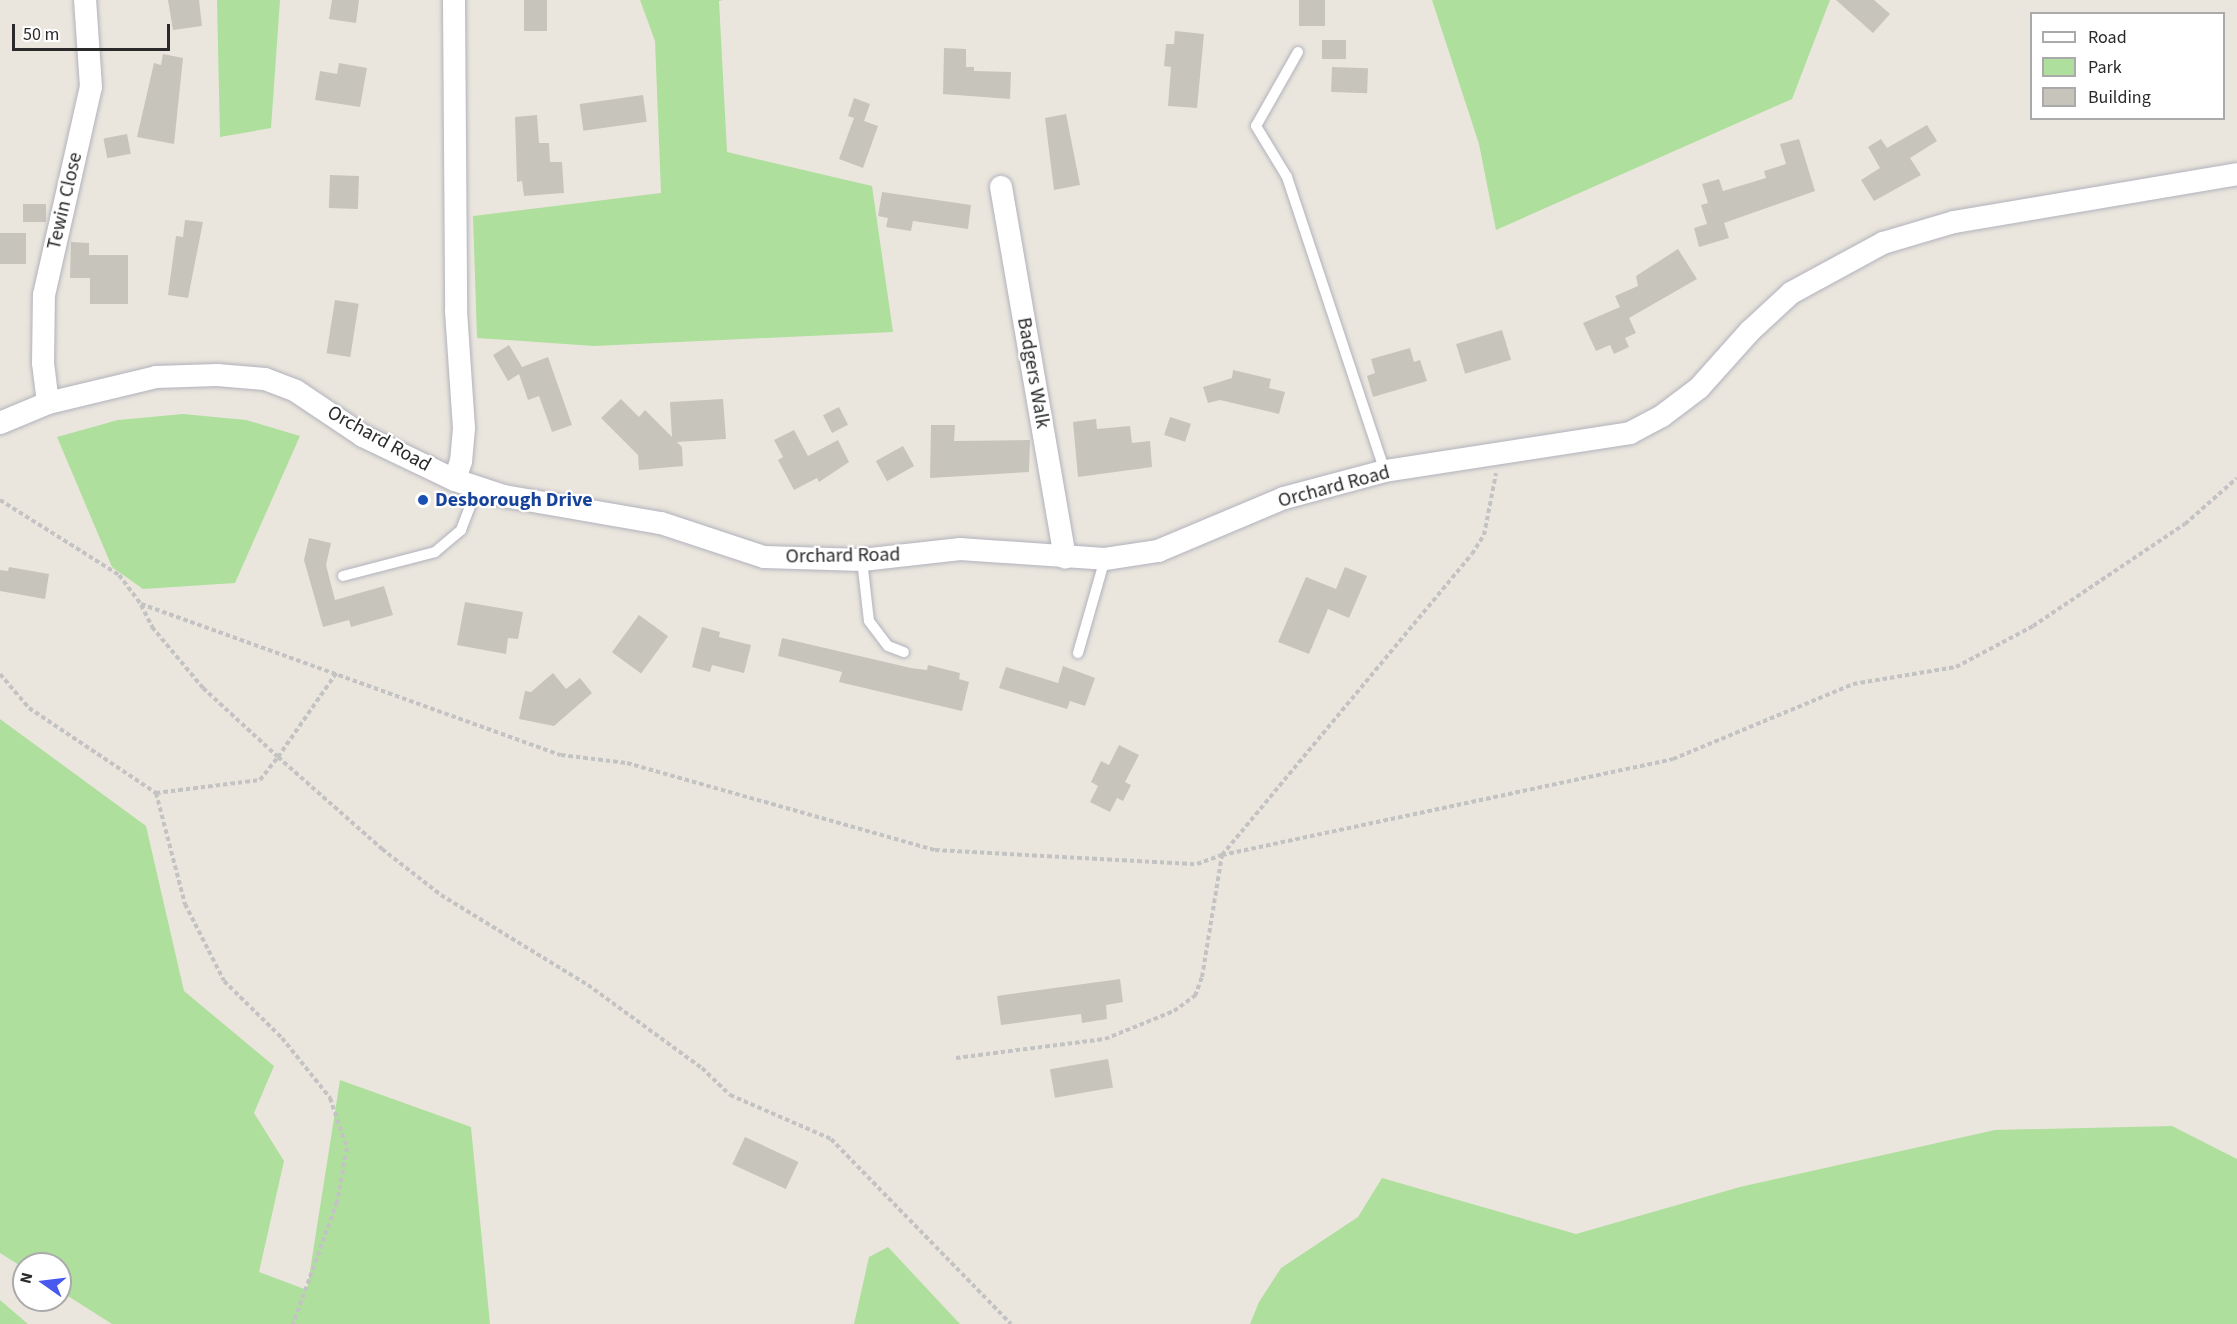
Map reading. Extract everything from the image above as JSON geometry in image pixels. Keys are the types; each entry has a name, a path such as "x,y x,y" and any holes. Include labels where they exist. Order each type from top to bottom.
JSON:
{"street":[{"name":"Tewin Close","path":"48,403 43,363 45,295 91,87 85,0"},
{"path":"454,0 456,311 464,428 461,461 455,480"},
{"name":"Orchard Road","path":"0,423 48,403 156,378 218,375 265,379 296,391 363,436 455,480 477,488 571,510 661,523 764,557 862,560 960,549 1105,559 1158,550 1284,498 1385,471 1630,433 1662,417 1699,388 1750,331 1791,293 1882,243 1954,222 2237,174"},
{"name":"Badgers Walk","path":"1001,187 1065,558"}],"lane":[{"path":"1298,52 1256,126 1287,177 1385,471"},
{"path":"343,576 435,552 461,530 477,488"},
{"path":"1078,653 1105,559"},
{"path":"862,560 869,621 888,646 904,652"}],"path":[{"path":"956,1058 1105,1039 1174,1011 1195,996 1202,977 1222,855 1472,554 1484,536 1499,452"},
{"path":"141,604 337,672 561,755 627,763 935,850 1197,864 1222,855 1673,759 1853,684 1956,667 2033,627 2185,524 2237,478"},
{"path":"0,500 119,575 141,604 152,627 203,688 382,849 441,895 588,985 702,1068 730,1095 831,1139 1011,1324"},
{"path":"0,674 29,708 156,793 260,780 337,672"},
{"path":"156,793 185,904 224,981 282,1038 330,1098 347,1148 337,1202 293,1324"}],"green space":[{"path":"217,0 280,0 271,128 220,137"},
{"path":"640,0 723,0 719,1 727,152 872,186 893,332 594,346 477,338 473,216 661,193 655,41"},
{"path":"1432,0 1830,0 1792,99 1496,230 1479,144"},
{"path":"183,414 246,420 300,436 235,583 143,589 112,567 57,437 118,420"},
{"path":"0,719 146,826 184,991 274,1066 254,1113 284,1161 259,1272 307,1290 340,1080 471,1127 490,1324 112,1324 72,1299 72,1252 12,1252 12,1260 0,1253"},
{"path":"2172,1126 2237,1159 2237,1324 1250,1324 1259,1302 1281,1268 1358,1217 1382,1178 1576,1234 1740,1187 1995,1130"},
{"path":"888,1247 960,1324 854,1324 869,1257"},
{"path":"0,1300 28,1324 0,1324"}],"building":[{"path":"168,0 199,0 202,26 173,30"},
{"path":"332,0 359,0 356,23 329,19"},
{"path":"524,0 547,0 547,31 524,31"},
{"path":"1299,0 1325,0 1325,26 1299,26"},
{"path":"1836,0 1874,0 1890,14 1873,33"},
{"path":"1175,31 1204,34 1197,108 1168,106 1171,67 1164,66 1166,44 1174,44"},
{"path":"1322,40 1346,40 1346,59 1322,59"},
{"path":"944,48 966,49 966,67 974,67 974,71 1011,72 1010,99 943,94"},
{"path":"163,54 183,58 174,144 137,137 154,63 161,65"},
{"path":"339,63 367,68 360,107 315,100 320,71 337,74"},
{"path":"1332,67 1368,68 1367,93 1331,92"},
{"path":"643,95 647,122 583,131 580,104"},
{"path":"854,98 870,104 864,121 878,126 863,168 839,159 854,118 848,116"},
{"path":"1066,114 1080,185 1054,190 1045,118"},
{"path":"537,115 539,143 549,143 550,162 562,162 564,193 524,196 522,181 517,182 515,117"},
{"path":"1927,125 1937,141 1910,158 1921,175 1874,201 1861,180 1880,168 1868,147 1881,139 1887,148"},
{"path":"127,134 131,154 107,158 103,139"},
{"path":"1799,139 1815,191 1724,223 1729,238 1699,247 1694,228 1707,224 1701,205 1708,203 1702,184 1719,179 1723,191 1766,178 1764,171 1786,164 1780,144"},
{"path":"330,175 359,176 358,209 329,208"},
{"path":"882,192 971,205 968,229 913,221 911,231 886,227 888,218 878,216"},
{"path":"23,204 46,204 46,222 23,222"},
{"path":"185,220 203,222 188,298 168,295 176,236 183,237"},
{"path":"0,233 26,233 26,264 0,264"},
{"path":"71,242 89,243 89,255 128,255 128,304 90,304 90,278 70,278"},
{"path":"1678,249 1697,279 1629,318 1636,333 1625,338 1629,347 1614,354 1610,345 1596,351 1583,323 1620,307 1615,296 1638,286 1636,276"},
{"path":"335,300 359,304 350,357 327,353"},
{"path":"1502,330 1511,360 1465,374 1456,344"},
{"path":"509,345 522,367 548,357 572,425 552,432 539,396 528,400 519,374 508,381 493,355"},
{"path":"1410,348 1414,362 1420,360 1427,381 1373,397 1367,376 1375,373 1371,359"},
{"path":"1233,370 1271,379 1269,388 1285,392 1279,414 1220,400 1208,403 1203,387 1232,378"},
{"path":"621,399 639,417 645,410 672,437 670,402 723,399 726,439 677,442 682,447 683,466 639,470 638,455 601,418"},
{"path":"839,407 848,425 832,433 823,415"},
{"path":"1170,417 1191,424 1185,442 1164,435"},
{"path":"1096,419 1097,429 1130,426 1132,443 1150,441 1152,467 1078,477 1073,422"},
{"path":"931,425 955,425 954,441 1030,440 1029,472 930,478"},
{"path":"794,430 808,456 838,440 849,462 819,482 817,478 794,490 778,460 783,457 774,440"},
{"path":"903,446 914,466 887,481 876,461"},
{"path":"309,538 331,543 326,565 335,600 384,586 393,615 351,627 349,620 323,627 304,560"},
{"path":"9,567 49,574 45,599 0,591 0,570 8,571"},
{"path":"1345,567 1367,576 1349,618 1328,609 1309,654 1278,642 1306,577 1336,589"},
{"path":"465,602 523,612 518,639 508,638 506,654 457,645"},
{"path":"639,615 668,636 641,673 612,652"},
{"path":"702,627 720,632 719,637 751,645 744,673 712,665 710,672 692,667"},
{"path":"782,638 911,668 927,670 928,665 960,673 959,679 969,682 962,711 839,682 842,672 778,656"},
{"path":"1063,666 1095,678 1085,706 1070,701 1067,709 999,688 1006,667 1058,683"},
{"path":"553,673 566,689 580,678 592,693 554,726 519,719 525,691 531,692"},
{"path":"1119,745 1139,755 1125,782 1131,785 1123,801 1117,798 1110,812 1090,802 1098,786 1091,782 1101,761 1109,765"},
{"path":"1120,979 1123,1002 1106,1005 1107,1019 1082,1023 1081,1014 1001,1025 997,996"},
{"path":"1108,1059 1113,1088 1055,1098 1050,1069"},
{"path":"745,1137 798,1162 786,1189 732,1164"}],"place":[{"name":"Desborough Drive","path":"423,500"}]}
